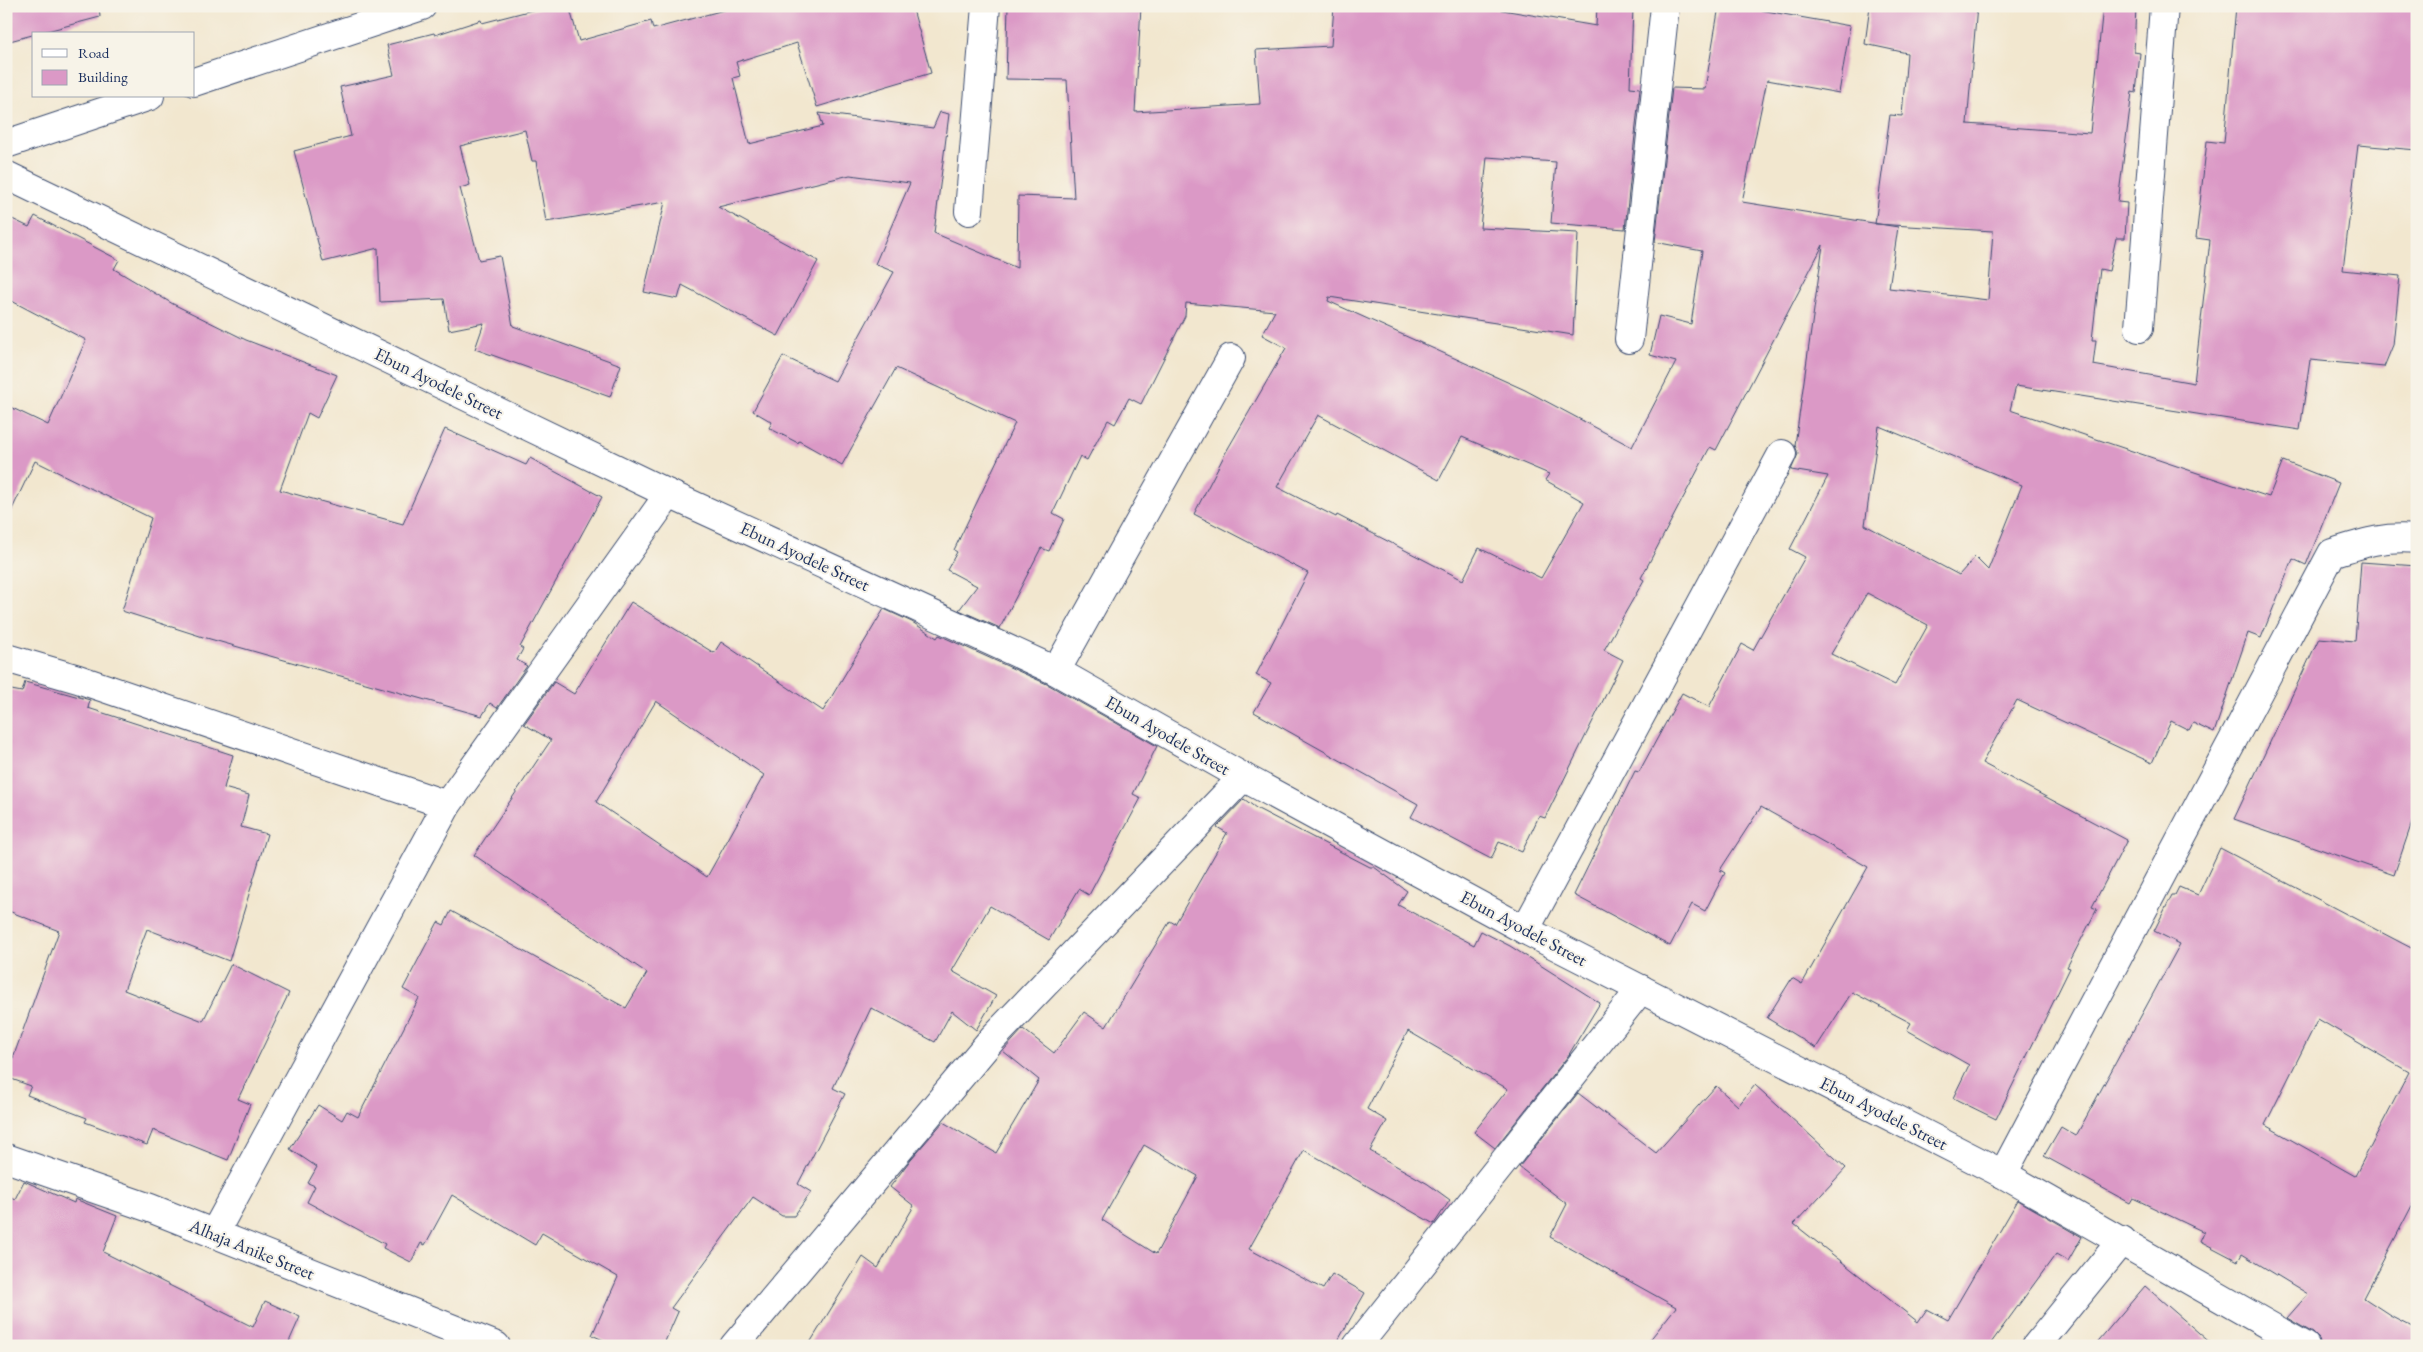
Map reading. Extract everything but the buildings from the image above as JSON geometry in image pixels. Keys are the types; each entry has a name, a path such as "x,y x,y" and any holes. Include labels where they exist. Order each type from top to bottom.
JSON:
{"street":[{"path":"195,82 422,6"},
{"path":"969,211 986,6"},
{"path":"1629,338 1665,6"},
{"path":"2139,328 2164,6"},
{"path":"6,144 144,98"},
{"name":"Ebun Ayodele Street","path":"6,175 669,494 1056,671 1243,777 1525,930 2003,1174 2122,1240 2304,1346"},
{"path":"1056,671 1232,358"},
{"path":"1525,930 1782,454"},
{"path":"214,1234 447,805 669,494"},
{"path":"2003,1174 2332,553 2393,536 2417,538"},
{"path":"6,658 78,679 447,805"},
{"path":"734,1346 993,1038 1243,777"},
{"path":"1357,1346 1641,989"},
{"name":"Alhaja Anike Street","path":"6,1158 150,1208 496,1346"},
{"path":"2036,1346 2122,1240"}]}
